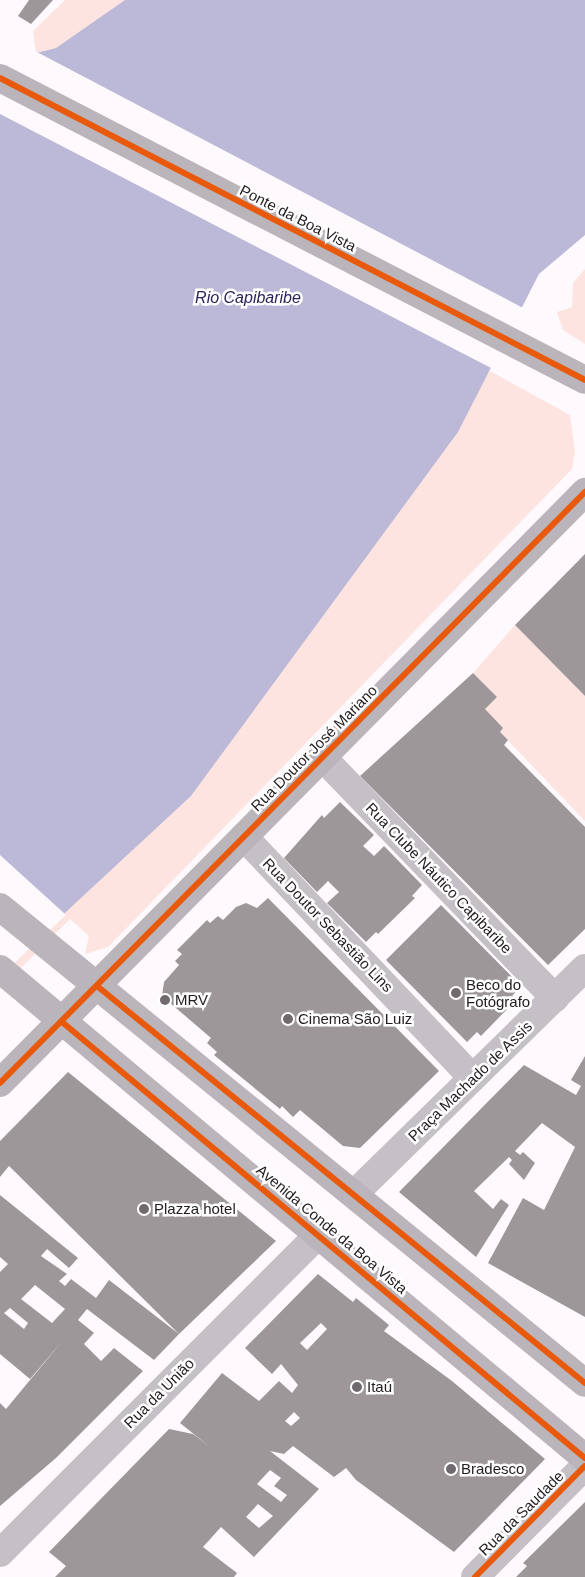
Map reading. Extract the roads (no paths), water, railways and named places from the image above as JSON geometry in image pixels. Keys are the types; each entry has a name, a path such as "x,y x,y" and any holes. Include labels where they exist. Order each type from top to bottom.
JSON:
{"main road":[{"name":"Ponte da Boa Vista","path":"0,78 585,380"},
{"name":"Rua Doutor José Mariano","path":"0,1083 585,492"},
{"path":"0,907 40,942 97,986 585,1383"},
{"name":"Avenida Conde da Boa Vista","path":"5,974 319,1234 585,1458"}],"street":[{"name":"Rua Clube Náutico Capibaribe","path":"322,758 555,998"},
{"name":"Rua Doutor Sebastião Lins","path":"244,837 474,1078"},
{"name":"Praça Machado de Assis","path":"354,1194 585,968"},
{"name":"Rua da União","path":"0,1553 319,1234"},
{"name":"Rua da Saudade","path":"475,1577 585,1466"}],"water":[{"name":"Rio Capibaribe","path":"125,0 585,0 585,235 539,274 458,432 191,796 0,973 0,90 36,53 56,48"}],"place":[{"name":"Beco do Fotógrafo","path":"456,993"},
{"name":"MRV","path":"165,1000"},
{"name":"Cinema São Luiz","path":"288,1019"},
{"name":"Plazza hotel","path":"144,1209"},
{"name":"Itaú","path":"357,1387"},
{"name":"Bradesco","path":"451,1469"}]}
